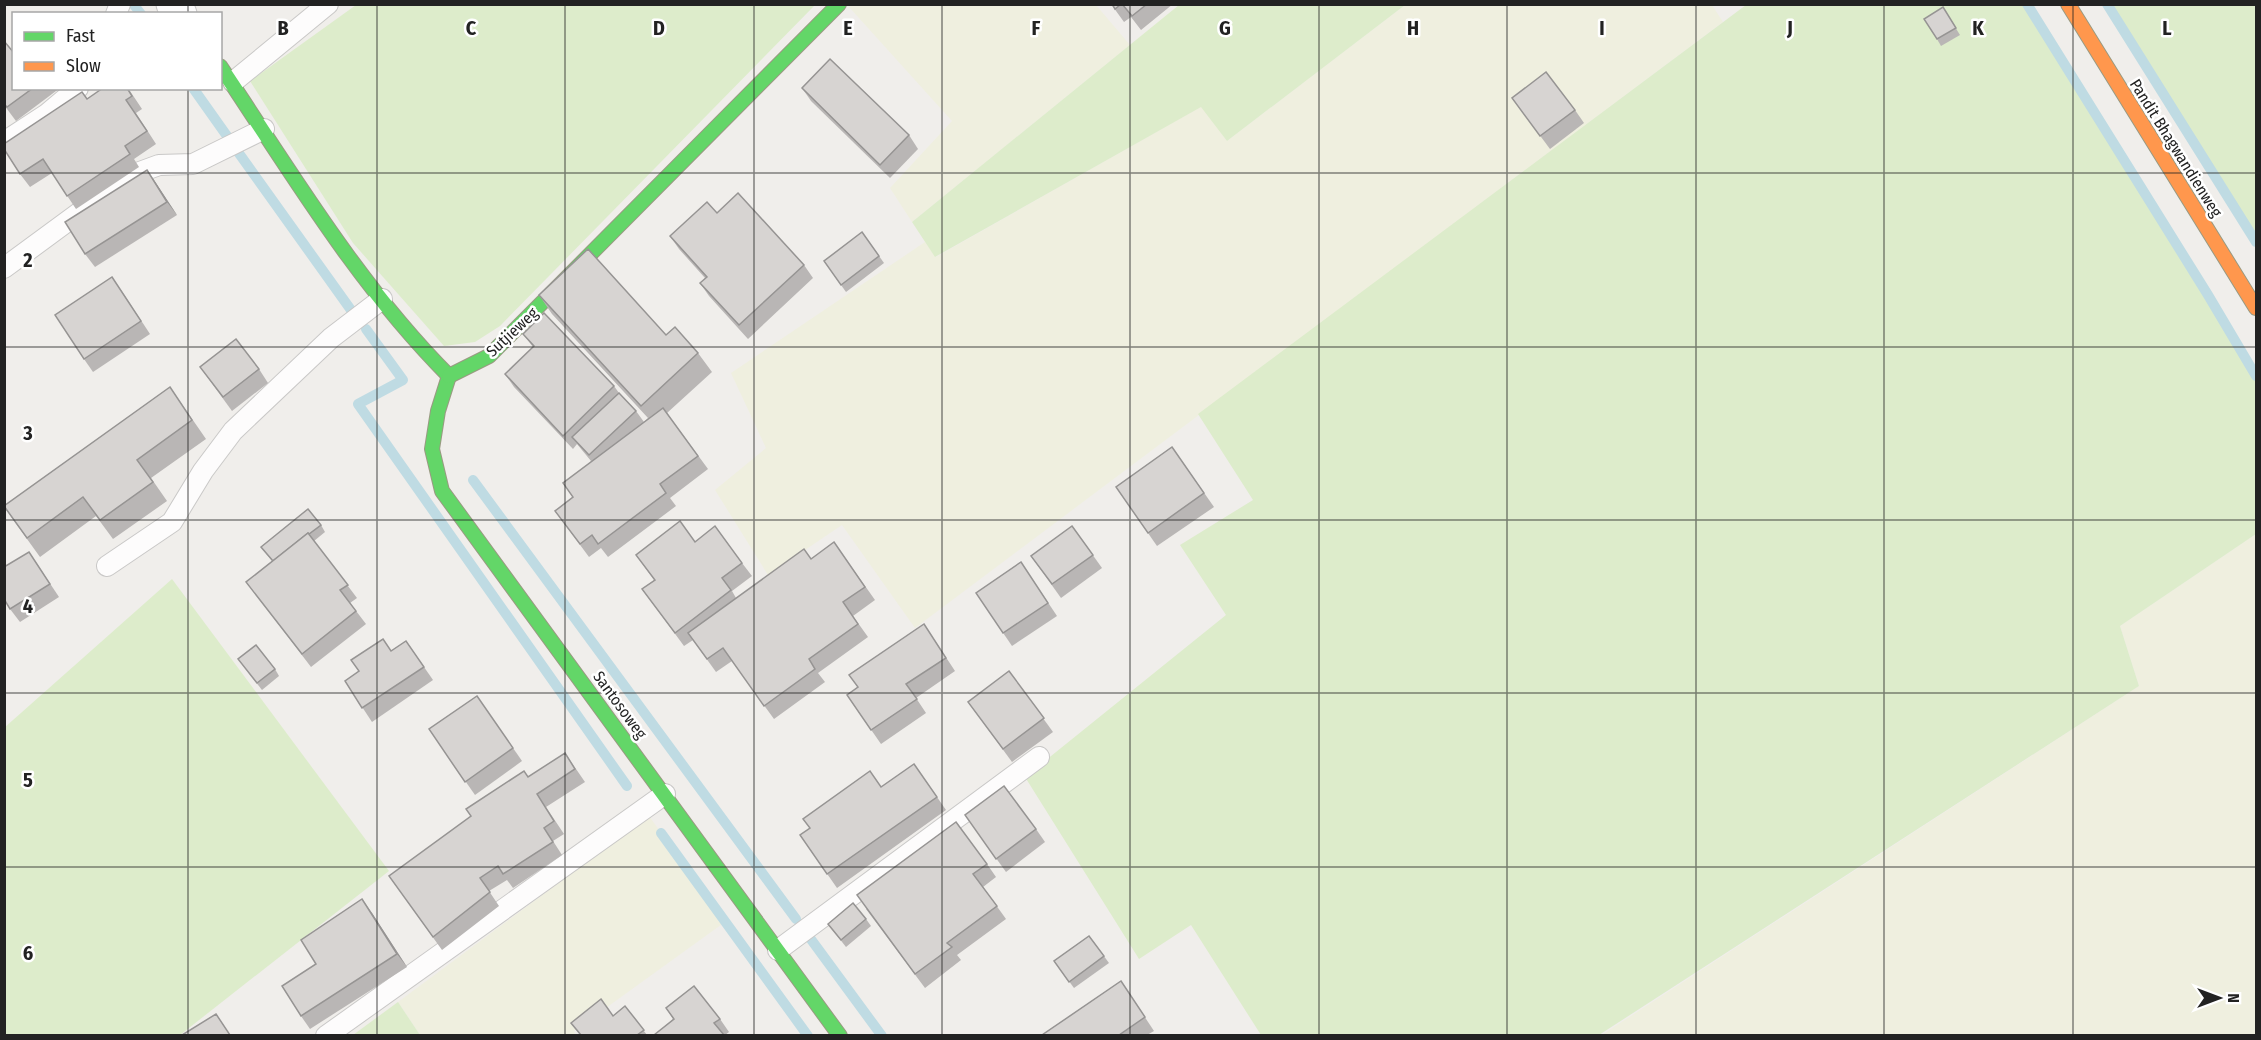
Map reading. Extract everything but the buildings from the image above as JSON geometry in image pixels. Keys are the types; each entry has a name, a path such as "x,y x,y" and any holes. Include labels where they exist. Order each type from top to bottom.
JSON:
{"street":[{"name":"Sutjieweg","path":"449,375 489,356 839,4"},
{"name":"Pandit Bhagwandienweg","path":"2068,4 2256,308"},
{"path":"222,68 345,252 426,354 449,375"},
{"name":"Santosoweg","path":"449,375 438,411 432,449 442,491 840,1035"}],"lane":[{"path":"233,82 328,4"},
{"path":"4,142 47,114 76,90"},
{"path":"4,268 129,176 159,165 193,164 264,129"},
{"path":"107,566 172,522 203,471 233,431 331,338 382,299"},
{"path":"778,950 1039,757"},
{"path":"326,1035 665,794"}],"green space":[{"path":"852,4 1096,5 1130,45 912,222 890,188 952,121 849,7"},
{"path":"356,5 815,5 500,326 475,342 444,346 353,243 250,81"},
{"path":"1179,5 1405,5 1227,141 1201,107 935,257 912,222"},
{"path":"1405,5 1712,5 1723,22 915,628 842,525 768,575 715,490 766,448 731,373 925,242 936,257 1202,106 1227,141"},
{"path":"1746,5 2027,5 2256,376 2256,534 2120,626 2139,686 1599,1035 1261,1035 1191,925 1139,959 1025,777 1226,615 1180,545 1253,500 1198,414"},
{"path":"2107,5 2256,5 2256,242"},
{"path":"2256,534 2256,1035 1600,1036 2139,686 2120,626"},
{"path":"172,579 389,871 180,1035 5,1035 4,728"},
{"path":"649,816 725,922 574,1031 576,1035 420,1035 398,1002"},
{"path":"398,1002 420,1035 353,1035"}],"waterway":[{"path":"2027,4 2256,376"},
{"path":"2107,4 2256,242"},
{"path":"134,5 139,12"},
{"path":"194,90 227,136"},
{"path":"238,152 351,310"},
{"path":"366,329 403,380 358,404 627,786"},
{"path":"473,480 796,919"},
{"path":"661,833 808,1036"},
{"path":"810,938 882,1036"}],"traffic: fast":[{"path":"449,376 489,356 839,4"},
{"path":"222,69 355,266 416,341 449,376"},
{"path":"449,376 438,411 432,449 442,491 840,1036"}],"traffic: slow":[{"path":"2068,4 2256,308"}]}
